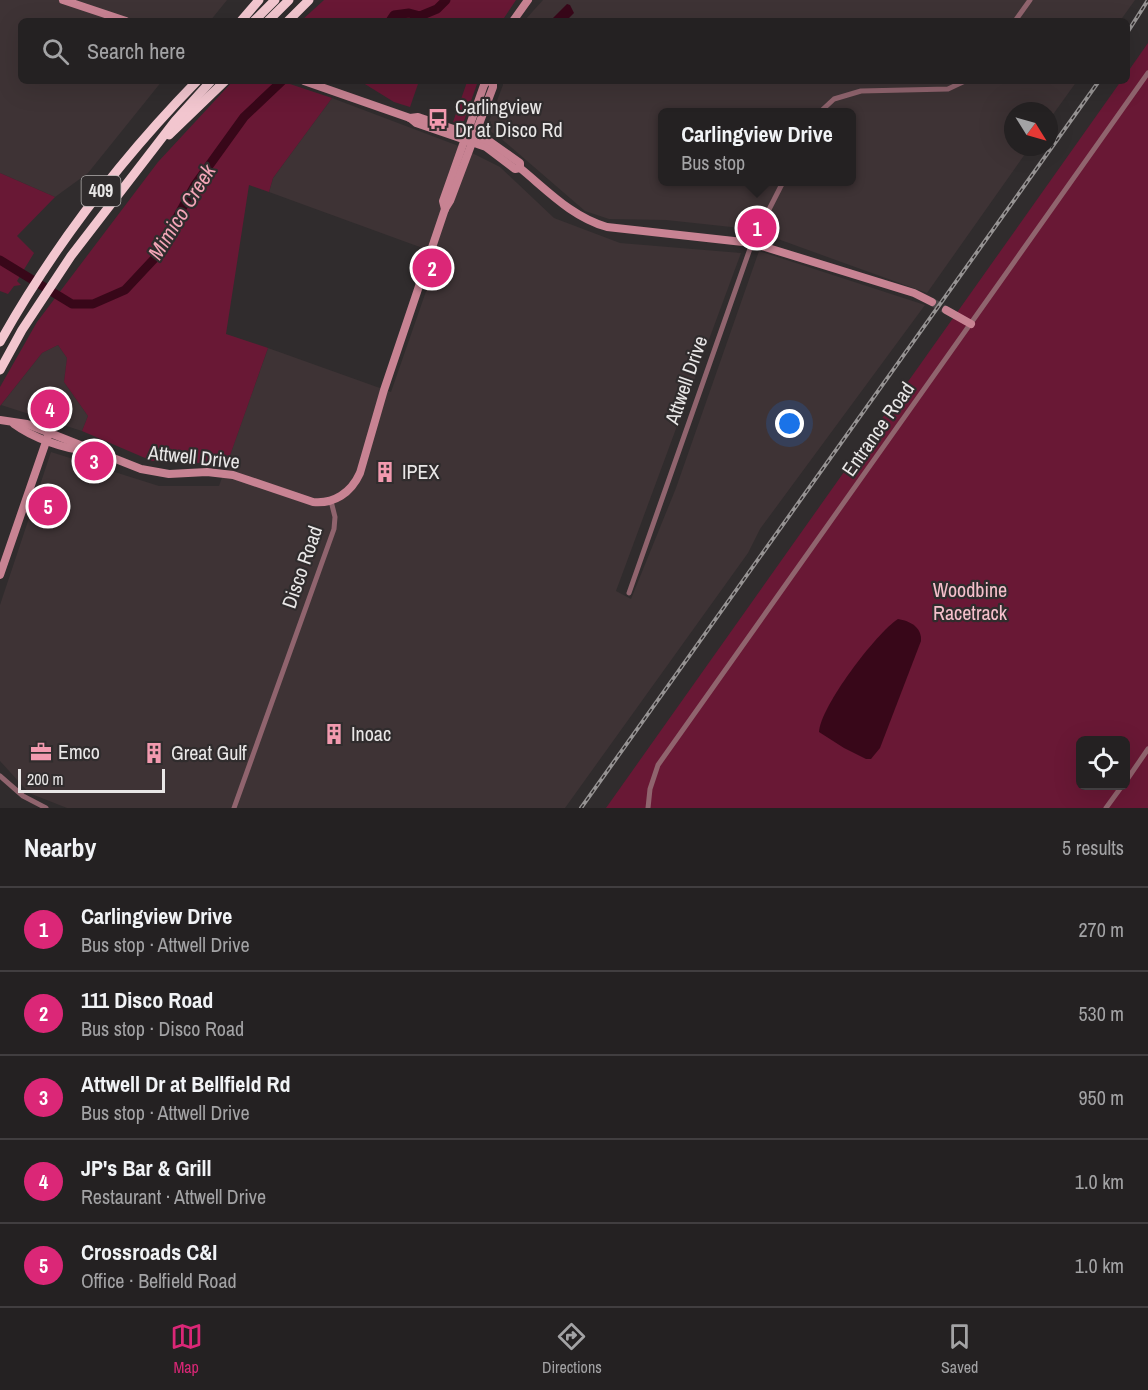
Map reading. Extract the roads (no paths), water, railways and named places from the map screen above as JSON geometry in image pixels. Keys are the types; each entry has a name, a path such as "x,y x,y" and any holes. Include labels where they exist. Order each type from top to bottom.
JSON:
{"highway":[{"path":"244,18 259,0"},
{"path":"258,18 275,0"},
{"path":"271,18 289,0"},
{"path":"291,18 309,0"},
{"path":"152,128 188,84"},
{"name":"409","path":"0,342 23,301 53,256 104,187 152,128 194,84"},
{"name":"409","path":"0,370 64,264 114,197 175,121 208,84"},
{"path":"158,145 222,84"}],"main road":[{"path":"63,0 117,18"},
{"path":"515,18 528,0"},
{"path":"313,84 410,118 416,123 469,138 493,151 515,169 520,168 569,209 594,224 752,243 914,293 932,302"},
{"path":"469,138 486,84"},
{"path":"331,501 348,492 360,473 384,390 445,209 443,201 492,84"},
{"path":"946,310 971,324"},
{"name":"Attwell Drive","path":"0,420 14,424 23,431 48,436 74,449 89,451 141,470 169,474 207,472 233,475 313,502 331,501"},
{"path":"0,575 48,436"}],"street":[{"path":"1017,18 1030,0"},
{"name":"Entrance Road","path":"648,808 650,789 658,765 1148,73"},
{"path":"824,108 834,99 861,90 948,89 959,84"},
{"name":"Attwell Drive","path":"629,592 752,243 781,186"},
{"name":"Disco Road","path":"234,808 331,537 335,516 331,501"},
{"path":"1130,774 1148,749"},
{"path":"0,776 23,796 46,808"},
{"path":"1106,808 1119,790"}],"waterway":[{"name":"Mimico Creek","path":"392,18 394,15 409,13 420,16 437,9 446,0"},
{"name":"Mimico Creek","path":"0,260 72,304 93,304 125,290 154,259 195,185 244,117 279,84"}],"tunnel":[{"path":"932,302 946,310"}],"railway":[{"path":"1130,28 1148,0"},
{"path":"581,808 1097,84"}],"place":[{"name":"Carlingview Dr at Disco Rd","path":"438,119"},
{"name":"Carlingview Drive","path":"757,228"},
{"name":"111 Disco Road","path":"432,268"},
{"name":"JP's Bar & Grill","path":"50,409"},
{"name":"Attwell Dr at Bellfield Rd","path":"94,461"},
{"name":"IPEX","path":"385,472"},
{"name":"Crossroads C&I","path":"48,506"},
{"name":"Inoac","path":"334,734"},
{"name":"Emco","path":"41,752"},
{"name":"Great Gulf","path":"154,753"}],"park label":[{"name":"Woodbine Racetrack","path":"970,602"}]}
